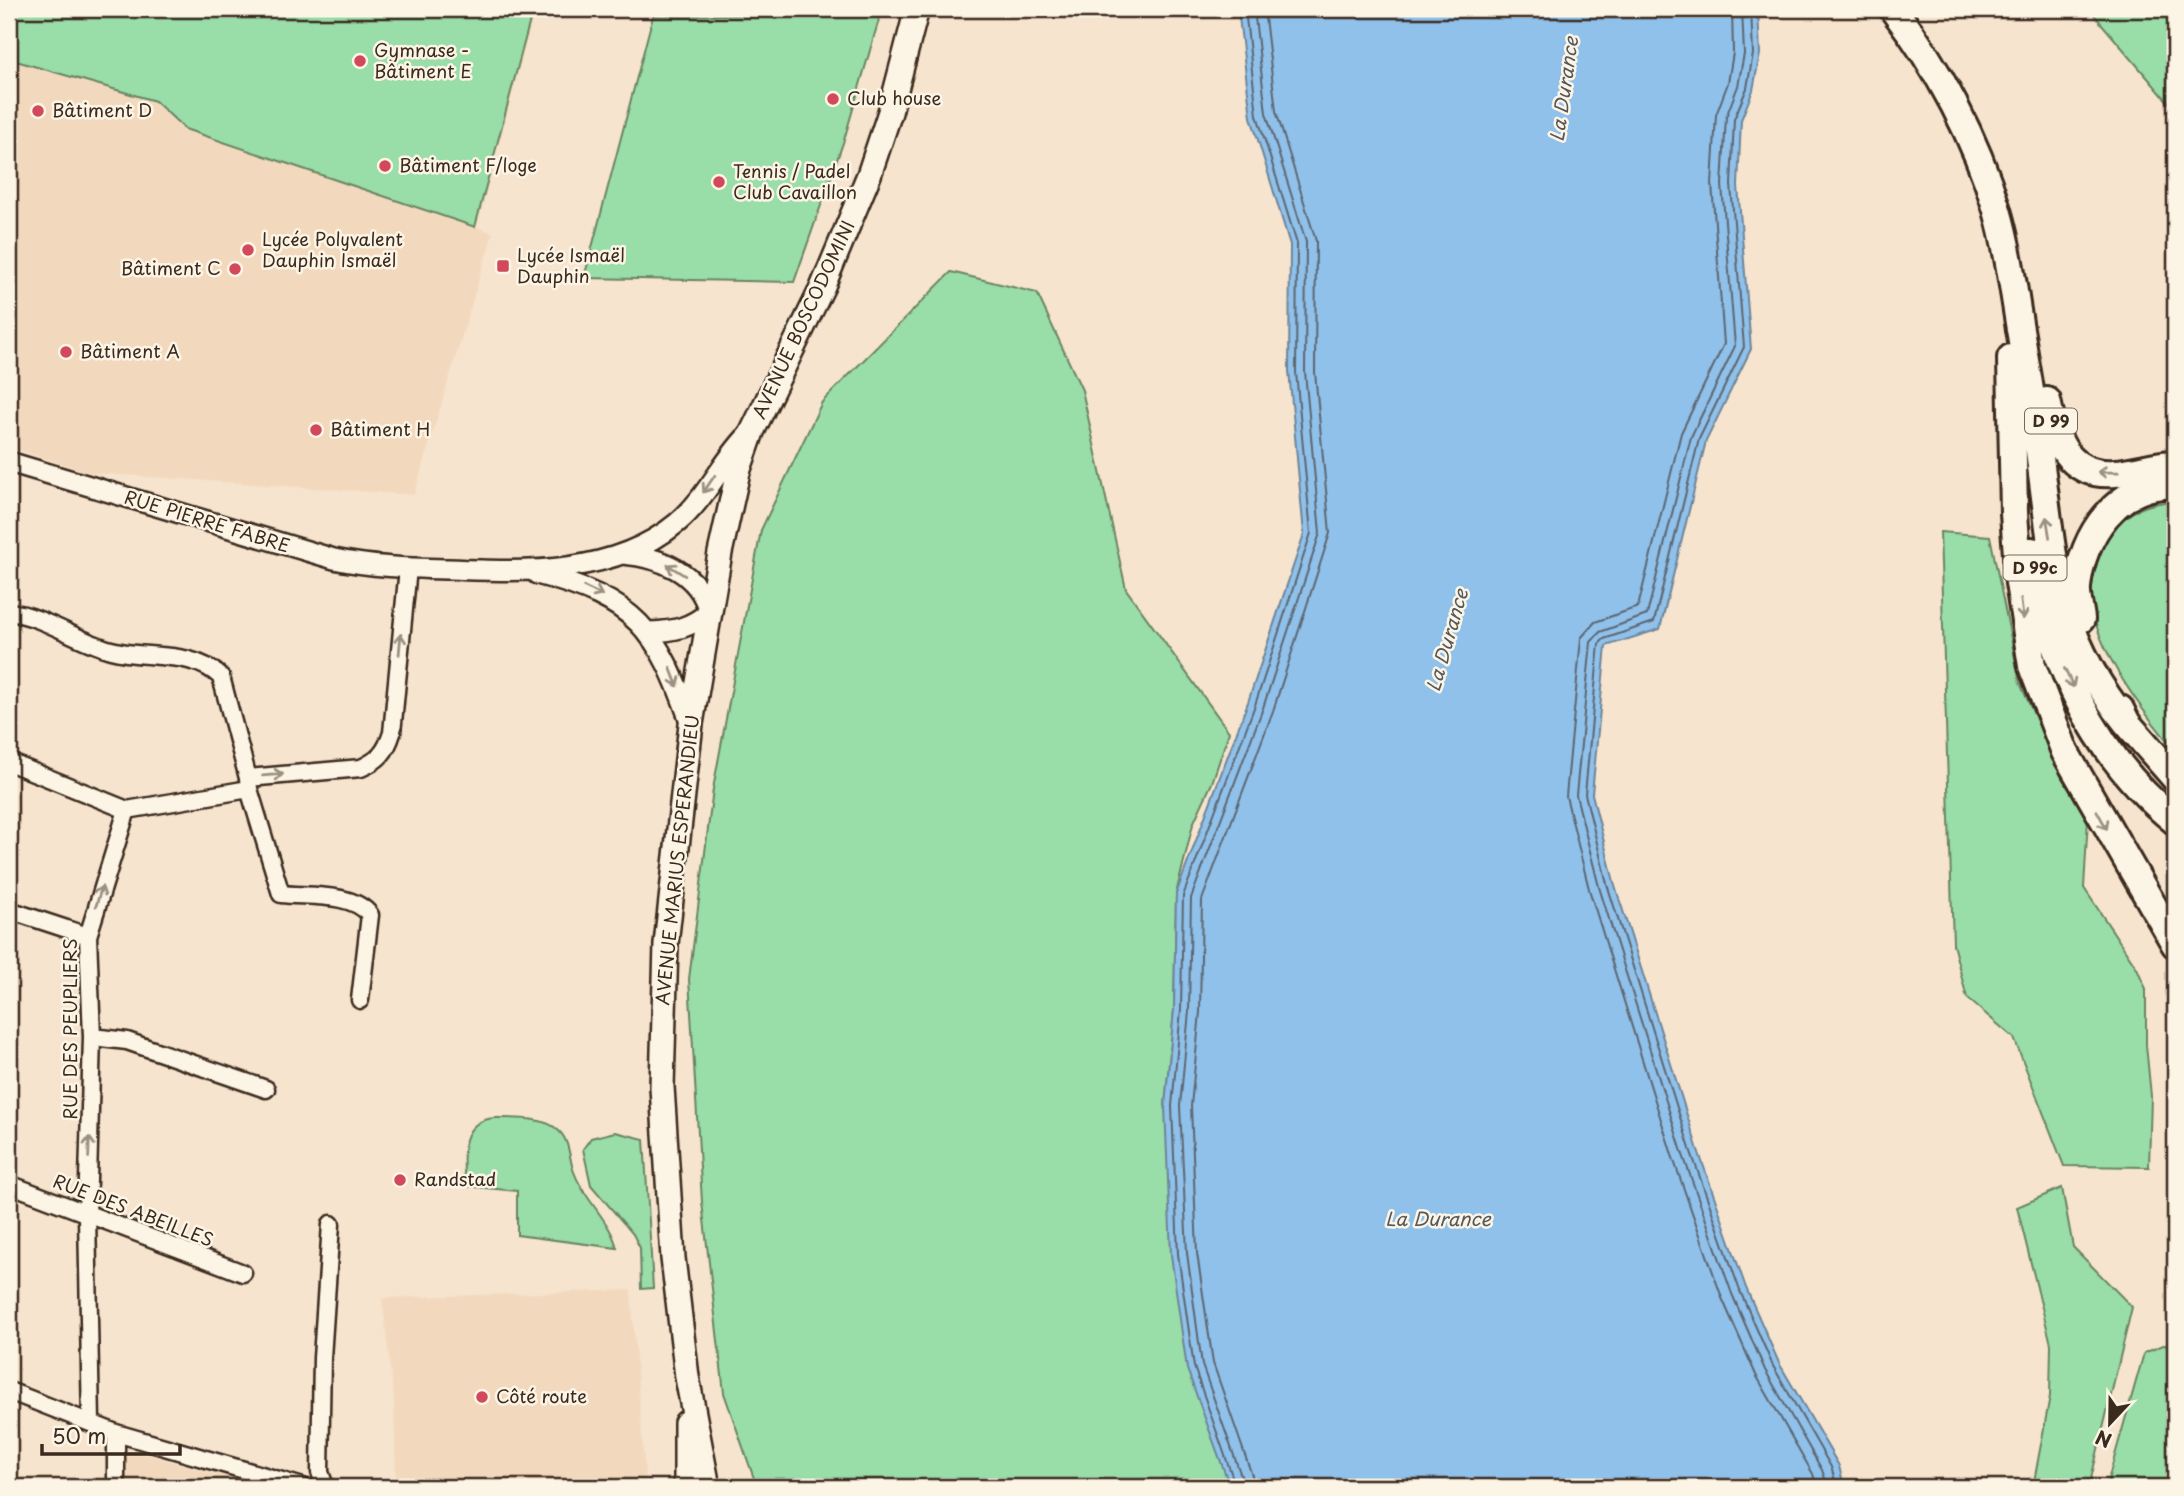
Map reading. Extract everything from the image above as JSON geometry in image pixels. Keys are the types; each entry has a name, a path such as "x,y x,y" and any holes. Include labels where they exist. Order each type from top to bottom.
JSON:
{"main road":[{"name":"AVENUE BOSCODOMINI","path":"752,432 822,288 864,187 890,112 917,9"},
{"name":"D 99c","path":"1893,9 1955,108 1979,159 1997,211 2011,274 2042,467 2047,523 2061,596 2085,665 2127,723"},
{"name":"D 99c","path":"2011,274 2011,321 2027,512 2036,575 2048,628 2081,705 2109,751 2146,798 2175,821"},
{"name":"D 99","path":"2011,274 2040,368 2052,426 2060,449 2086,469 2100,473 2175,464"},
{"path":"2011,321 2014,513 2019,583 2032,666 2065,752 2175,944"},
{"name":"AVENUE MARIUS ESPERANDIEU","path":"708,1487 687,1377 670,1219 662,1066 666,944 691,724 709,612 729,507 752,432"},
{"path":"2175,485 2162,484 2134,492 2096,524 2082,559 2077,589 2083,629 2127,723 2175,778"},
{"name":"AVENUE MARIUS ESPERANDIEU","path":"685,1487 687,1377"}],"street":[{"path":"528,572 623,554 659,535 686,514 732,451 752,432"},
{"name":"RUE PIERRE FABRE","path":"9,462 311,553 356,564 528,572"},
{"path":"623,554 652,558 678,570 698,586 709,612 694,625 677,631 650,632"},
{"path":"9,762 127,810 249,783 361,768 375,762 387,750 392,733 408,568"},
{"path":"528,572 601,595 626,611 650,632 668,663 691,724"},
{"path":"9,612 111,650 191,660 211,668 220,677 281,894 351,901 364,907 370,915 360,1000"},
{"name":"RUE DES PEUPLIERS","path":"90,1423 87,1215 92,1037 88,936 127,810"},
{"path":"9,910 88,936"},
{"path":"92,1037 127,1041 267,1089"},
{"name":"RUE DES ABEILLES","path":"9,1184 243,1273"},
{"path":"325,1487 320,1472 322,1358 331,1224"},
{"path":"9,1391 116,1433 303,1487"},
{"path":"116,1433 116,1487"}],"shaded area":[{"name":"Lycée Polyvalent Dauphin Ismaël","path":"9,9 535,9 477,227 493,233 414,495 90,473 9,447"},
{"path":"631,1290 646,1487 396,1487 394,1402 382,1298"},
{"path":"132,1450 261,1487 122,1487 122,1463"}],"green space":[{"path":"9,9 533,9 475,227 185,129 155,101 9,59"},
{"name":"Tennis / Padel Club Cavaillon","path":"789,9 882,9 844,140 794,282 584,278 653,16 787,14"},
{"path":"2089,9 2175,9 2175,110"},
{"path":"951,272 1037,293 1082,390 1126,589 1229,732 1212,783 1193,824 1176,894 1174,1010 1165,1106 1231,1487 757,1487 724,1393 702,1202 689,979 713,789 761,530 822,402"},
{"path":"2175,501 2175,750 2120,676 2094,617 2090,587 2094,558 2117,524 2139,509"},
{"path":"1940,532 1990,536 2020,683 2062,778 2088,818 2084,888 2137,968 2146,989 2146,1045 2151,1096 2149,1167 2064,1166 2014,1038 1967,998 1953,944"},
{"path":"520,1118 546,1123 563,1135 578,1182 608,1227 617,1248 517,1235 517,1191 465,1186 464,1152 469,1132 484,1120"},
{"path":"615,1132 644,1139 653,1288 641,1289 640,1248 633,1234 591,1185 583,1149 591,1138"},
{"path":"2062,1188 2073,1247 2132,1307 2089,1487 2033,1487 2050,1396 2051,1344 2017,1207"},
{"path":"2175,1323 2175,1487 2106,1487 2144,1353 2173,1341"}],"water":[{"name":"La Durance","path":"1238,9 1758,9 1760,54 1753,90 1741,120 1738,186 1751,349 1706,441 1660,629 1606,646 1592,794 1614,882 1697,1147 1746,1288 1779,1363 1839,1466 1844,1487 1231,1487 1229,1484 1187,1369 1171,1255 1165,1106 1174,1010 1176,894 1248,702 1304,534 1289,371 1290,245 1251,117"}],"place":[{"name":"Gymnase - Bâtiment E","path":"360,61"},
{"name":"Club house","path":"833,99"},
{"name":"Bâtiment D","path":"38,111"},
{"name":"Bâtiment F/loge","path":"385,166"},
{"name":"Tennis / Padel Club Cavaillon","path":"719,182"},
{"name":"Lycée Polyvalent Dauphin Ismaël","path":"248,250"},
{"name":"Lycée Ismaël Dauphin","path":"503,266"},
{"name":"Bâtiment C","path":"235,269"},
{"name":"Bâtiment A","path":"66,352"},
{"name":"Bâtiment H","path":"316,430"},
{"name":"Randstad","path":"400,1180"},
{"name":"Côté route","path":"482,1397"}]}
